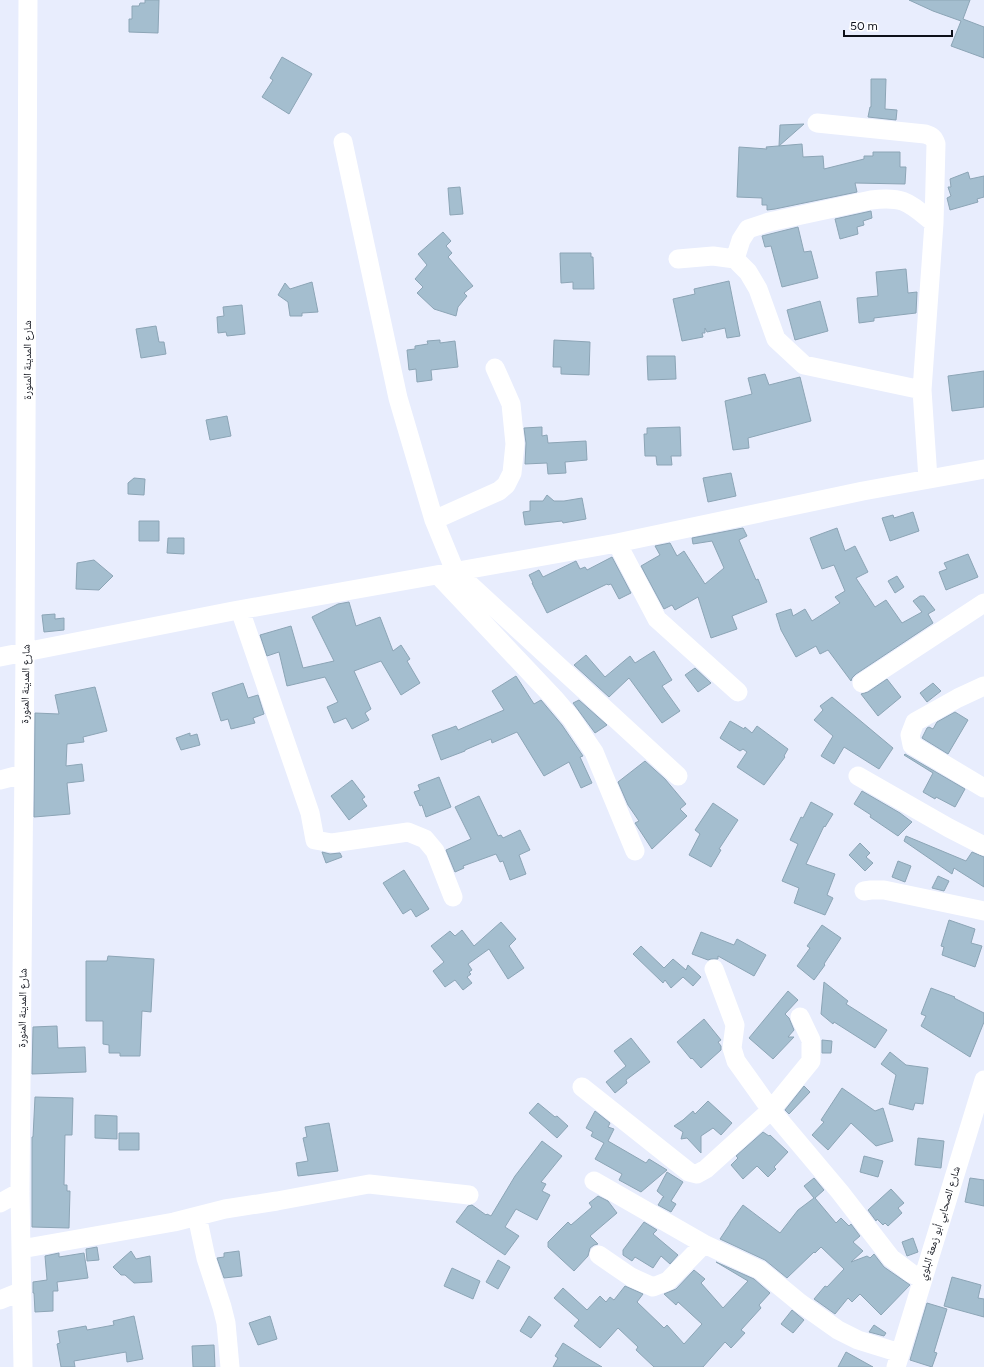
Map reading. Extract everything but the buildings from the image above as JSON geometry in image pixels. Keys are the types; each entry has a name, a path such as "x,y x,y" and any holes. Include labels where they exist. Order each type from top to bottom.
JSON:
{"street":[{"name":"شارع المدينة المنورة","path":"23,1367 20,1192 24,887 28,0"},
{"path":"817,123 931,136 936,144 934,223 922,390 928,479"},
{"path":"343,142 398,398 434,520 446,573 571,718 594,752 635,852"},
{"path":"735,259 741,240 748,229 769,222 871,200 887,198 905,202 915,207 934,223"},
{"path":"678,259 713,256 735,259 748,272 758,289 776,339 804,365 922,390"},
{"path":"434,520 499,491 506,485 512,473 515,444 510,404 495,368"},
{"path":"0,657 240,610 617,543 863,491 984,469"},
{"path":"617,543 657,619 738,692"},
{"path":"446,573 678,776"},
{"path":"862,683 984,604"},
{"path":"240,610 310,814 315,840 332,843 408,832 424,839 435,852 453,896"},
{"path":"984,686 958,698 915,722 910,735 912,745 984,788"},
{"path":"0,780 24,774"},
{"path":"858,776 984,846"},
{"path":"864,891 884,890 984,911"},
{"path":"714,969 735,1025 732,1048 736,1061 771,1110 844,1198 891,1258 911,1273 922,1279"},
{"path":"582,1087 689,1172 697,1174 706,1169 771,1110 811,1061 811,1040 800,1017"},
{"name":"شارع الصحابي أبو زمعة البلوي","path":"898,1360 984,1080"},
{"path":"594,1181 704,1244 760,1270 800,1303 838,1330 898,1360"},
{"path":"21,1249 174,1222 225,1209 369,1184 469,1196"},
{"path":"0,1203 20,1192"},
{"path":"197,1216 206,1258 226,1323 230,1367"},
{"path":"599,1255 631,1277 653,1287 668,1280 704,1244"},
{"path":"0,1300 22,1291"}]}
